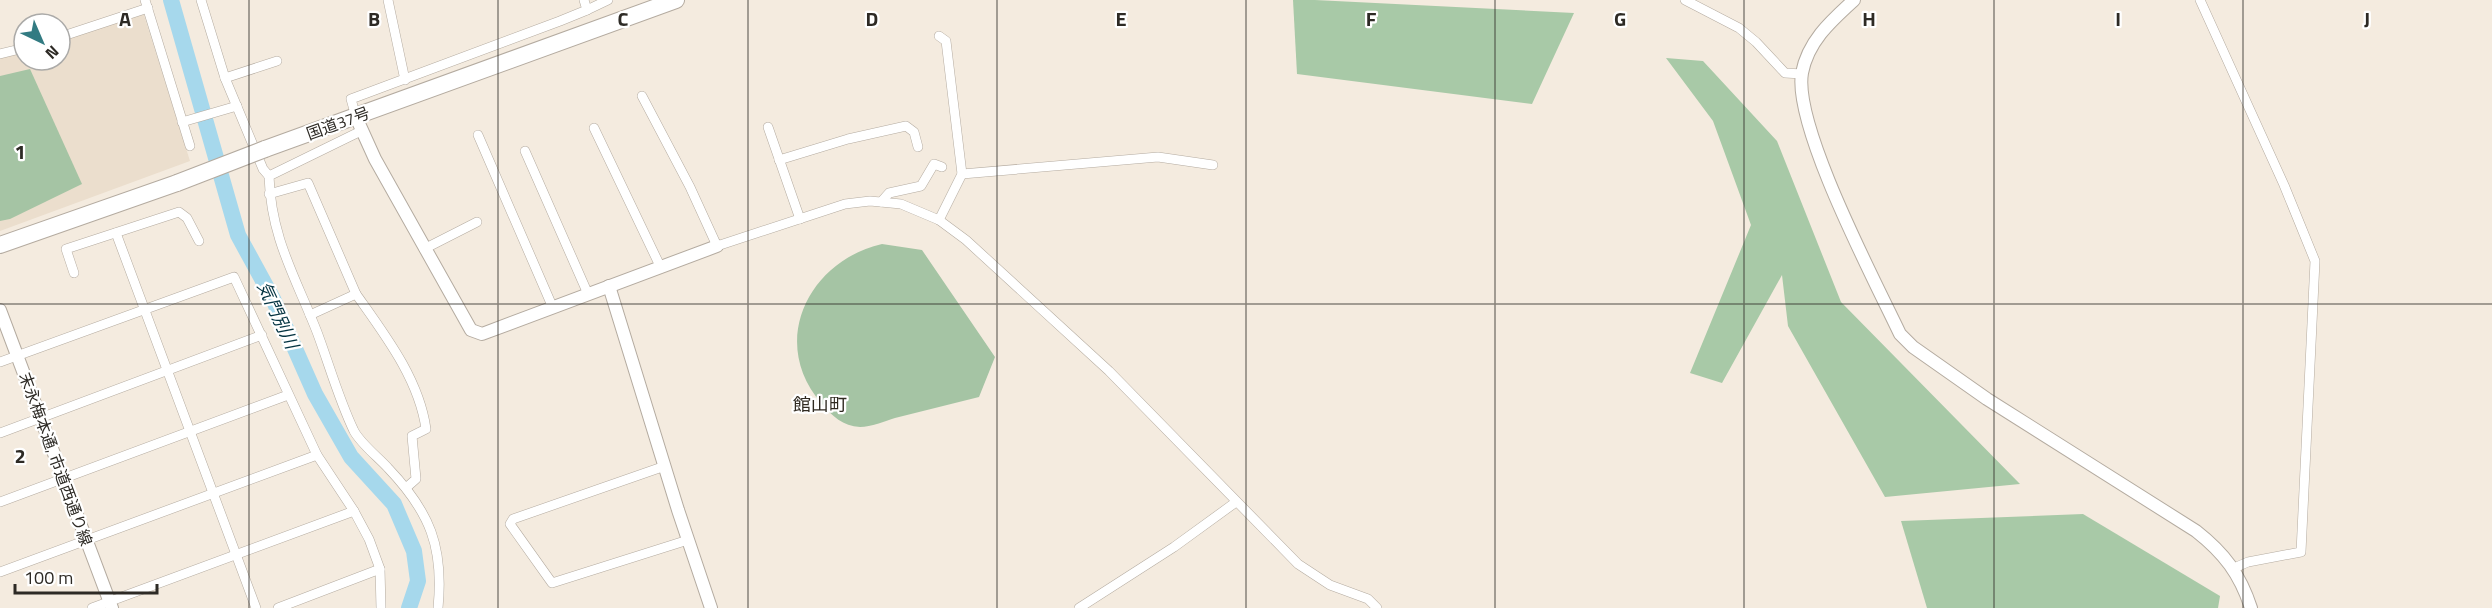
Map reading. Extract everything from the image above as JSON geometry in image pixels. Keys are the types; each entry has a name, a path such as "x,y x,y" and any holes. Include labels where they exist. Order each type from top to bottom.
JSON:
{"highway":[{"name":"国道37号","path":"0,246 265,149 358,124 676,0"}],"street":[{"path":"201,0 234,107 269,176 269,194 281,249 310,315 355,432 406,487 428,520 440,561 438,608"},
{"path":"388,0 405,80"},
{"path":"608,0 586,5 405,80 351,99 358,124 424,249 471,330 482,334 717,246 845,204 881,202 901,204 939,220 966,240 1109,371 1298,564 1330,585 1368,599 1377,608"},
{"path":"1685,0 1739,28 1756,42 1785,73 1802,75"},
{"path":"1854,0 1822,29 1807,56 1802,75 1802,94 1807,120 1846,219 1900,334 1913,347 1987,399 2196,531 2219,549 2234,568 2251,608"},
{"path":"2200,0 2284,185 2315,261 2301,552 2248,562 2234,568"},
{"path":"72,32 146,4 186,121 190,146"},
{"path":"939,36 946,41 952,72 962,174 939,220"},
{"path":"225,78 277,61"},
{"path":"642,96 690,187 717,246"},
{"path":"186,121 234,107"},
{"path":"269,176 358,124"},
{"path":"779,160 825,145 906,126 914,132 918,147"},
{"path":"768,127 800,219"},
{"path":"594,128 661,268"},
{"path":"478,135 553,308"},
{"path":"525,152 588,294"},
{"path":"962,174 1158,157 1213,165"},
{"path":"881,202 889,193 921,186 934,164 942,167"},
{"path":"269,194 308,183 356,294 386,335 422,402 426,429 412,436 416,479 406,487"},
{"path":"74,273 66,249 178,212 187,218 199,242"},
{"path":"424,249 477,222"},
{"path":"116,233 256,608"},
{"path":"0,362 234,277 317,455 354,510 381,568 381,608"},
{"path":"609,286 711,608"},
{"path":"310,315 356,294"},
{"name":"末永梅本通, 市道西通り線","path":"0,310 111,605"},
{"path":"0,433 262,335"},
{"path":"0,502 288,395"},
{"path":"0,572 317,455"},
{"path":"665,466 513,519 510,524 552,583 688,540"},
{"path":"1079,608 1236,502"},
{"path":"92,608 111,605 354,510"},
{"path":"278,608 381,568"}],"shaded area":[{"path":"143,12 190,161 0,231 0,58 12,54 12,72 72,72 72,36"}],"green space":[{"path":"1293,0 1574,13 1532,104 1297,74"},
{"path":"1666,58 1703,61 1777,141 1841,302 2020,484 1885,497 1788,326 1782,275 1722,383 1690,373 1751,225 1713,121"},
{"path":"31,72 82,184 10,219 0,221 0,76"},
{"path":"882,244 922,250 995,357 979,397 860,427 838,420 822,404 806,380 798,356 798,331 804,308 816,286 834,268 856,253"},
{"path":"2083,514 2220,596 2218,608 1927,608 1901,521"}],"waterway":[{"name":"気門別川","path":"171,0 238,235 273,299 315,394 351,457 394,504 414,551 418,581 409,608"}],"district":[{"name":"館山町","path":"820,404"}]}
